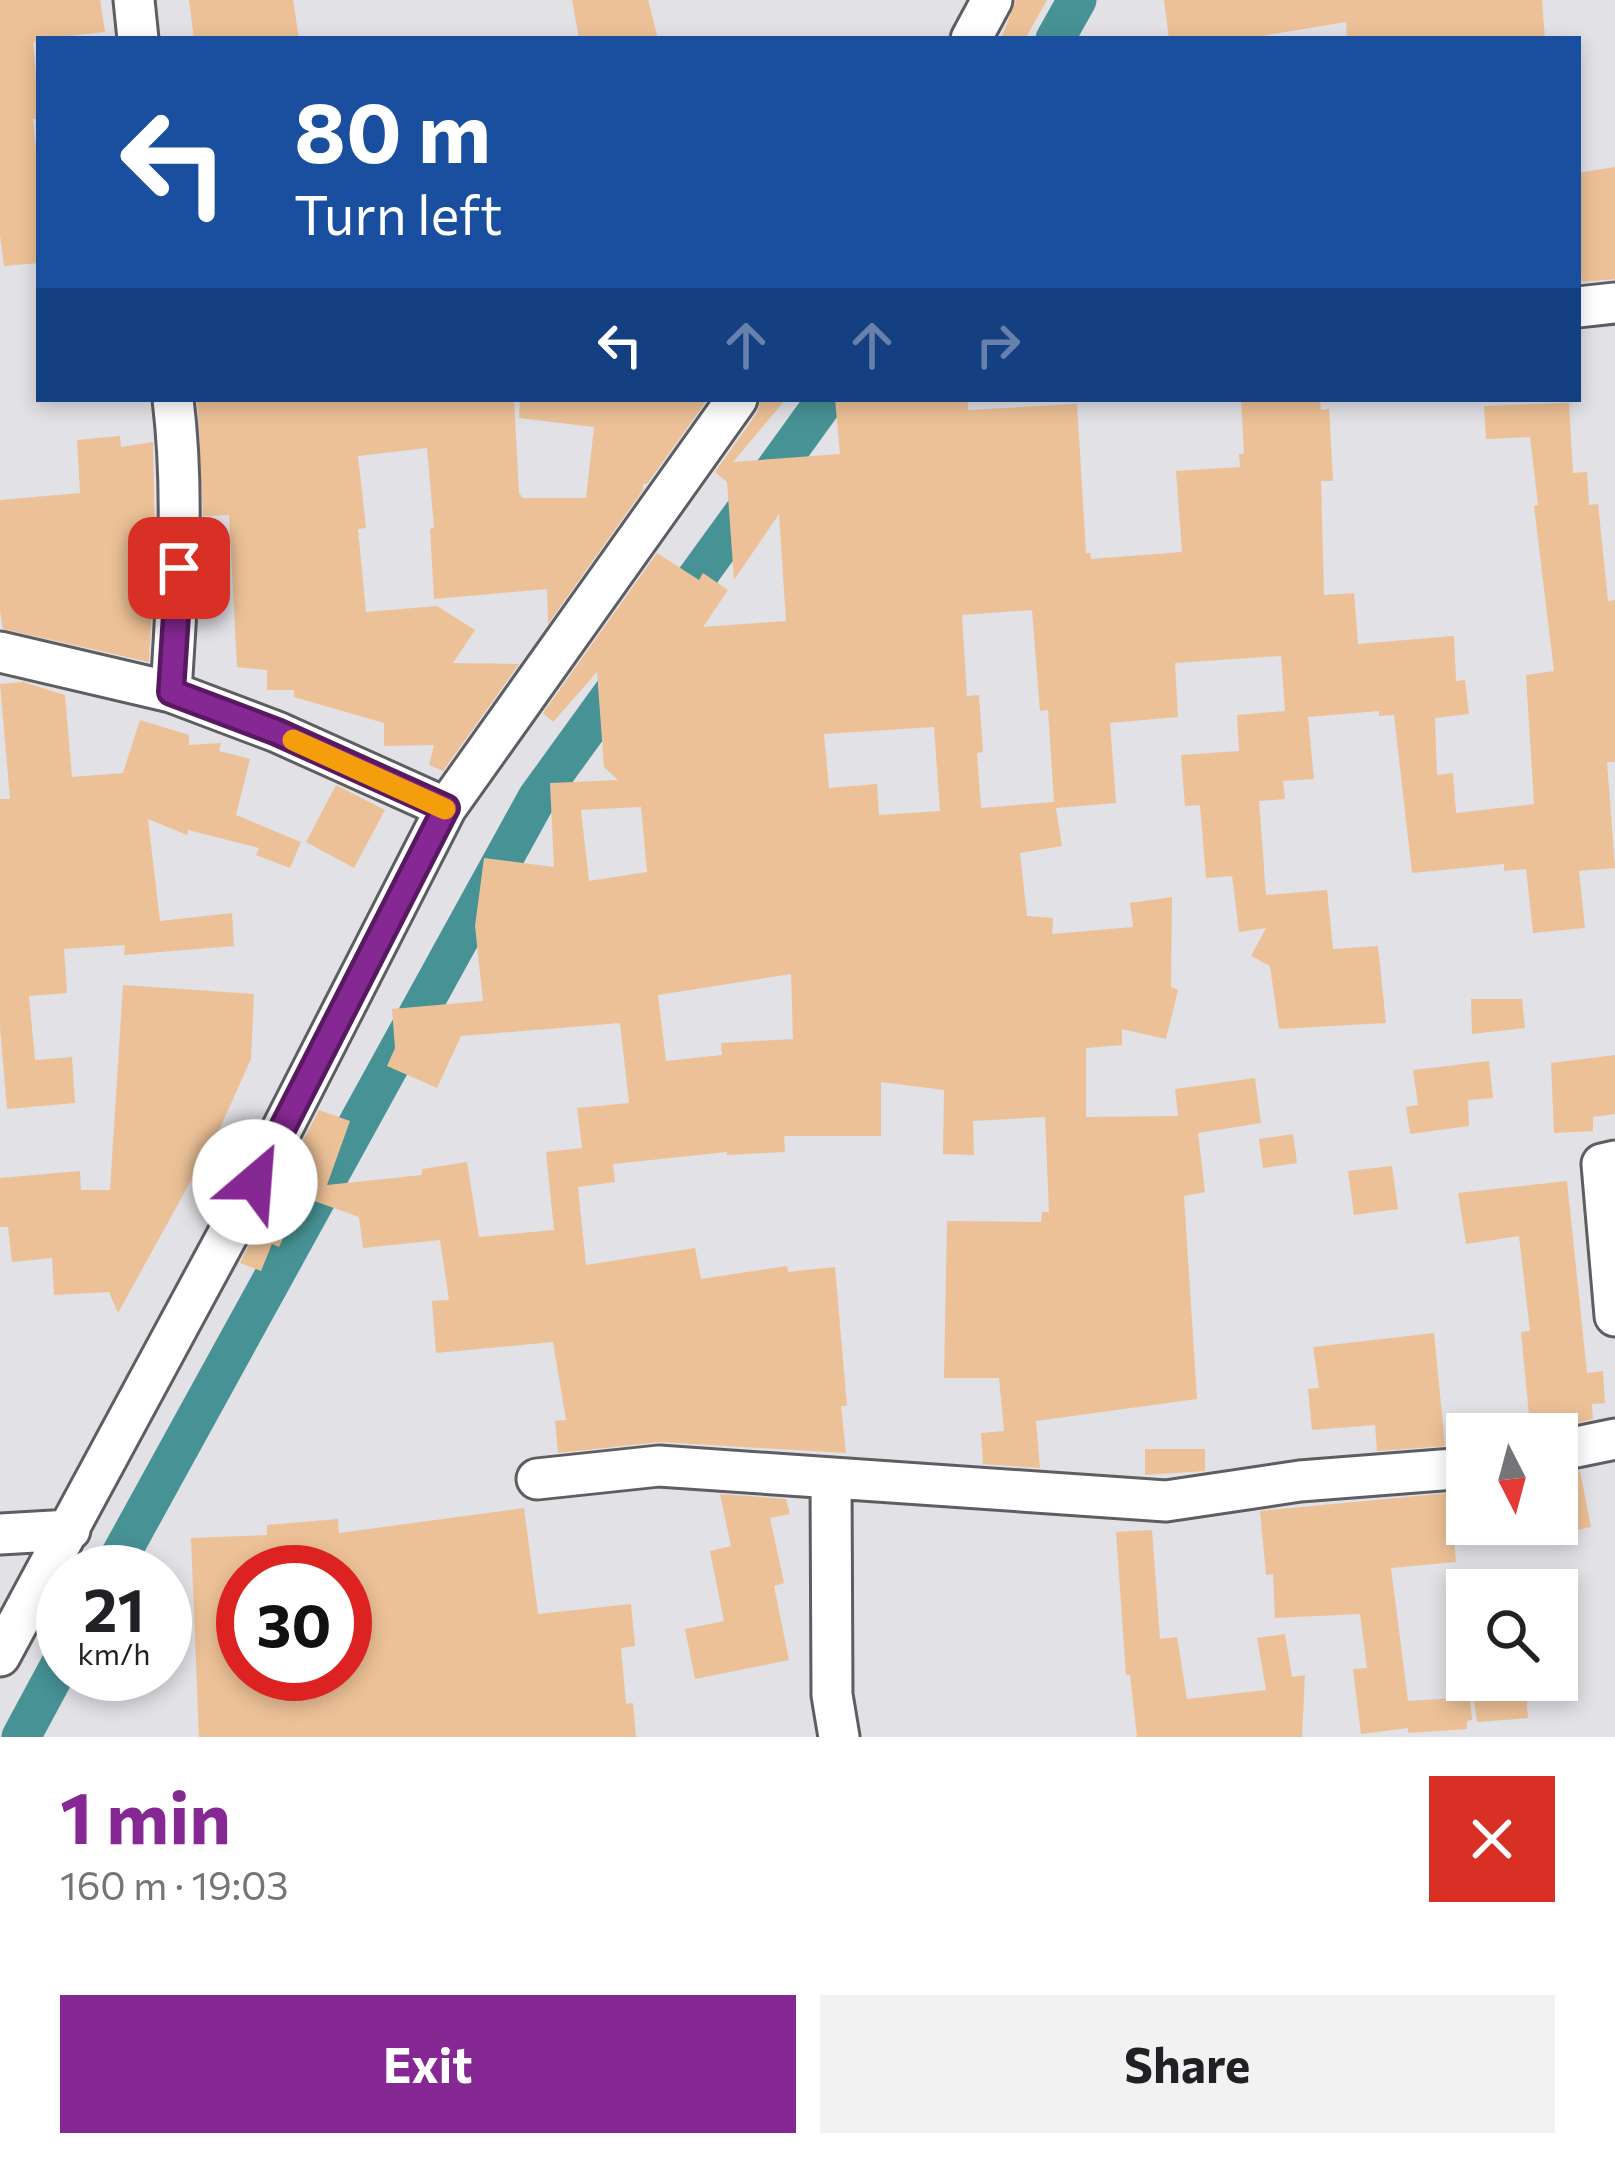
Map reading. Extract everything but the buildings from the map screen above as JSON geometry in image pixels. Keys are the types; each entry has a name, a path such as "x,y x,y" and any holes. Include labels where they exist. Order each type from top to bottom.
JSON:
{"street":[{"path":"134,0 138,36"},
{"path":"972,36 992,0"},
{"path":"1581,307 1615,303"},
{"path":"171,692 182,527 173,402"},
{"path":"0,1656 234,1223 446,808 735,402"},
{"path":"0,652 171,692 277,732 446,808"},
{"path":"1615,1161 1602,1164 1615,1316"},
{"path":"1578,1447 1615,1439"},
{"path":"537,1479 659,1466 1166,1501 1300,1481 1446,1470"},
{"path":"831,1478 832,1695 839,1737"},
{"path":"0,1534 70,1530"}],"waterway":[{"path":"1057,36 1077,0"},
{"path":"666,620 824,402"},
{"path":"126,1545 537,798 631,668"},
{"path":"21,1737 40,1701"}],"slow traffic":[{"path":"293,740 445,809"}],"route":[{"path":"179,568 171,692 277,732 446,808 255,1182"}]}
